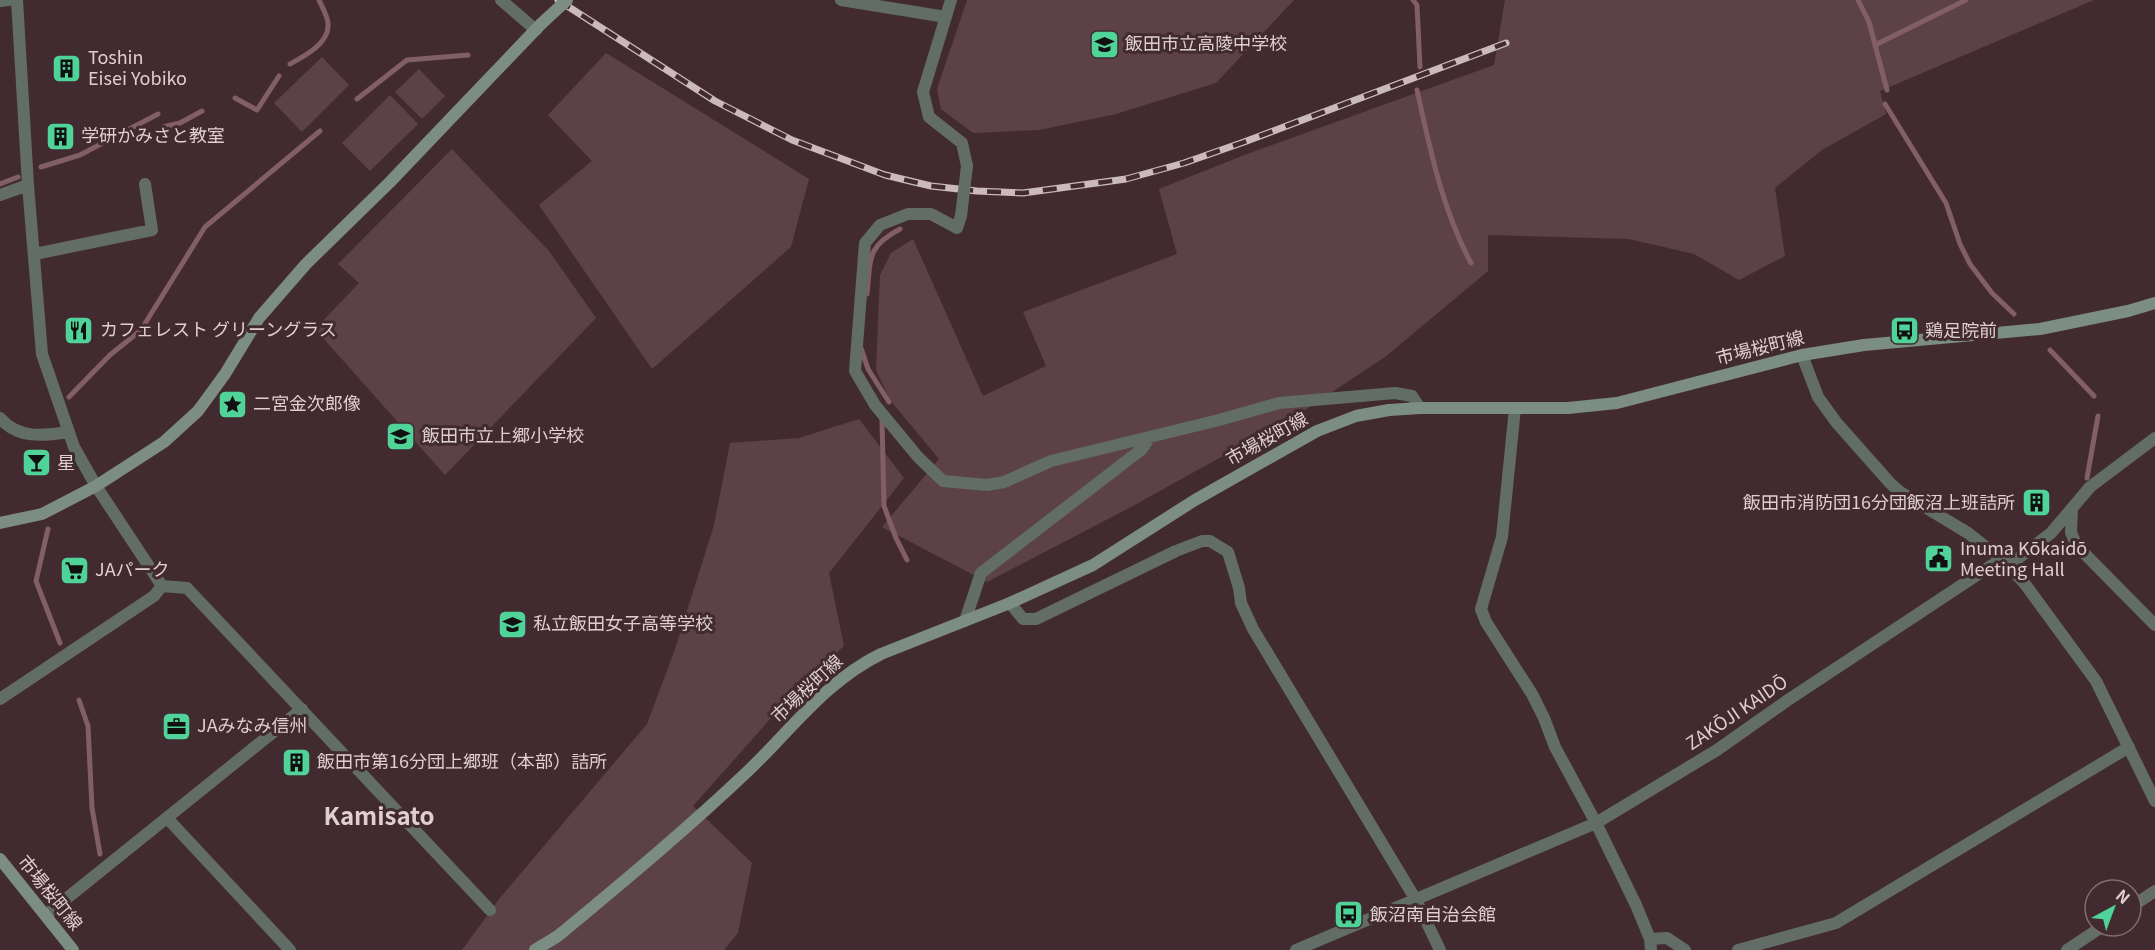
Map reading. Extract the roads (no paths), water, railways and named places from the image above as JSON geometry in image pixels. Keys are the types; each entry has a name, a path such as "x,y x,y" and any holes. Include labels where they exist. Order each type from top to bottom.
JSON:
{"main road":[{"path":"0,523 42,514 96,486 165,442 198,411 225,374 259,318 306,264 390,182 567,0"},
{"name":"市場桜町線","path":"535,950 558,936 700,816 750,770 829,688 861,664 880,654 1010,603 1093,565 1195,500 1317,431 1356,416 1389,410 1568,408 1617,403 1802,355 1864,345 2040,329 2128,311 2155,303"},
{"name":"市場桜町線","path":"0,859 73,950"}],"street":[{"path":"0,1 9,0"},
{"path":"17,0 28,184 42,354 74,447 96,486 162,586"},
{"path":"501,0 539,27"},
{"path":"841,0 946,17"},
{"path":"951,0 923,93 929,117 963,144 967,166 962,216 957,228 931,214 908,214 880,225 865,243 855,371 875,405 911,449 943,481 987,485 1004,482 1051,461 1279,404 1395,393 1412,396 1420,408"},
{"path":"0,195 28,184"},
{"path":"35,254 152,230 145,184"},
{"path":"1802,355 1818,397 1836,422 1890,483 1899,492 1968,533 2006,563 2032,593 2096,681 2155,801"},
{"path":"1515,408 1502,537 1481,609 1486,622 1532,694 1555,747 1596,823 1650,944 1667,938 1685,950"},
{"path":"0,418 6,425 24,433 42,437 68,432"},
{"path":"965,621 981,573 1142,449 1149,438"},
{"name":"ZAKŌJI KAIDŌ","path":"1296,950 1596,823 1718,750 1788,700 1992,565 2016,560 2051,533 2090,487 2155,438"},
{"path":"2072,509 2071,532 2076,545 2155,624"},
{"path":"1010,603 1023,619 1036,620 1176,551 1202,541 1210,541 1228,552 1241,603 1253,629 1416,900 1440,950"},
{"path":"0,699 154,596 162,586"},
{"path":"162,586 187,588 490,910"},
{"path":"46,915 302,709"},
{"path":"1738,950 1836,923 2129,747"},
{"path":"168,819 290,950"},
{"path":"2067,950 2085,938"}],"waterway":[{"path":"290,64 315,48 325,37 328,23 319,0"},
{"path":"1413,0 1417,5 1420,67"},
{"path":"1858,0 1869,22 1887,90"},
{"path":"1875,45 1966,0"},
{"path":"357,99 407,60 468,55"},
{"path":"235,98 257,110 279,76"},
{"path":"1417,90 1445,200 1471,263"},
{"path":"1885,104 1946,203 1960,244 1970,264 1992,293 2014,314"},
{"path":"163,127 180,123 202,111"},
{"path":"41,167 80,155 158,114"},
{"path":"69,397 110,355 141,330 205,227 320,131"},
{"path":"0,184 18,177"},
{"path":"867,294 872,255 881,242 900,229"},
{"path":"861,348 868,369 889,402"},
{"path":"2050,350 2094,396"},
{"path":"2087,478 2098,416"},
{"path":"882,420 884,506 907,560"},
{"path":"48,529 36,581 60,643"},
{"path":"79,700 88,726 92,808 100,854"}],"railway":[{"path":"558,0 715,101 792,140 885,175 931,186 977,191 1023,193 1126,179 1184,163 1506,43"}],"place":[{"name":"飯田市立高陵中学校","path":"1104,44"},
{"name":"Toshin Eisei Yobiko","path":"67,68"},
{"name":"学研かみさと教室","path":"60,136"},
{"name":"カフェレスト グリーングラス","path":"79,330"},
{"name":"鶏足院前","path":"1904,331"},
{"name":"二宮金次郎像","path":"232,404"},
{"name":"飯田市立上郷小学校","path":"401,436"},
{"name":"星","path":"36,463"},
{"name":"飯田市消防団16分団飯沼上班詰所","path":"2036,503"},
{"name":"Inuma Kōkaidō Meeting Hall","path":"1939,559"},
{"name":"JAパーク","path":"74,570"},
{"name":"私立飯田女子高等学校","path":"512,624"},
{"name":"JAみなみ信州","path":"176,726"},
{"name":"飯田市第16分団上郷班（本部）詰所","path":"296,762"},
{"name":"飯沼南自治会館","path":"1349,915"}],"district":[{"name":"Kamisato","path":"379,817"}]}
